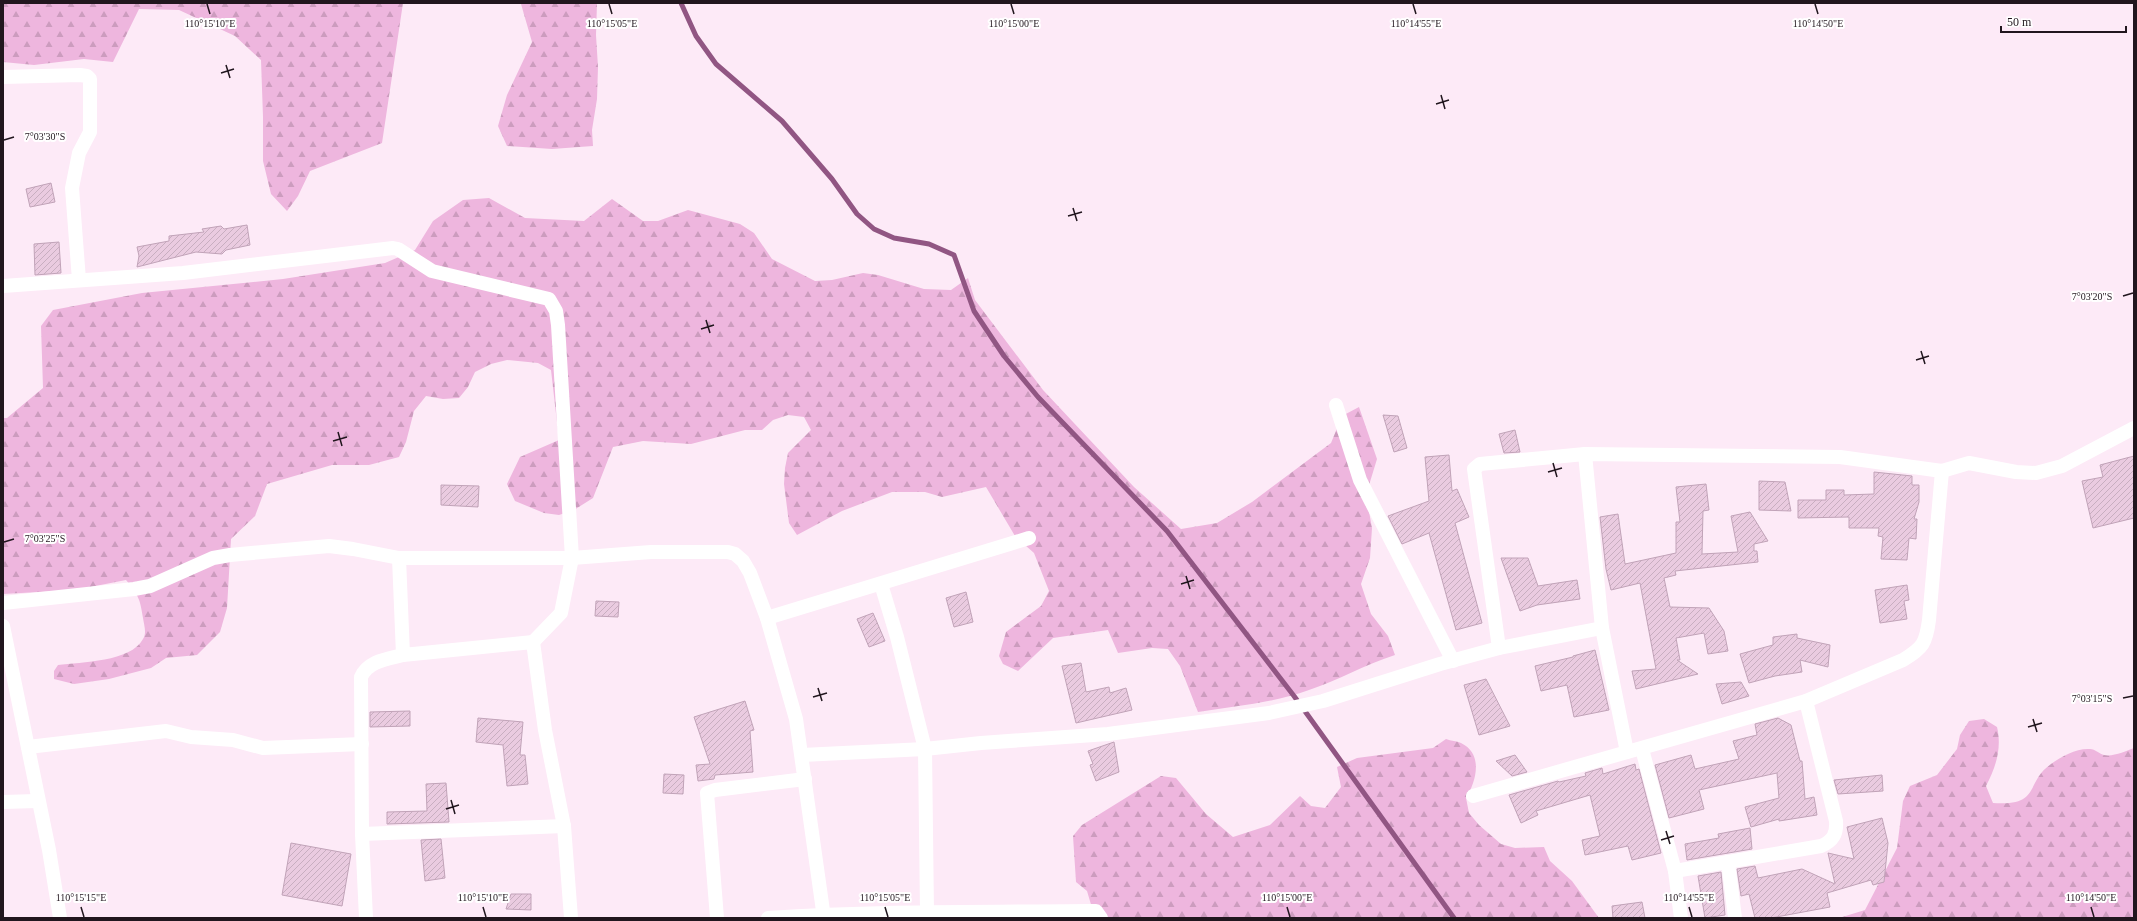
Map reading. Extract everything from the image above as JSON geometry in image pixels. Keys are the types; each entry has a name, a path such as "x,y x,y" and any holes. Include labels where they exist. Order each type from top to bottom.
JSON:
{"street":[{"path":"3,77 80,75 87,76 90,79 90,132 79,153 72,188 78,280"},
{"path":"3,286 183,273 393,248 398,249 432,271 549,299 556,312 558,325 572,558 561,612 533,642 403,655 372,664 364,670 361,677 362,834 366,918"},
{"path":"1336,405 1360,480 1453,661"},
{"path":"1499,648 1474,469 1480,464 1585,454 1840,456 1942,471 1969,463 2016,472 2036,473 2062,466 2134,428"},
{"path":"1585,454 1602,628 1627,752"},
{"path":"1473,796 1806,701 1903,660 1917,652 1926,640 1930,620 1942,471"},
{"path":"767,618 1030,538"},
{"path":"3,603 65,598 150,586 206,561 230,555 329,546 399,558 572,558 651,552 728,552 735,554 743,561 750,573 767,618 796,719 824,916"},
{"path":"399,558 403,655"},
{"path":"881,584 897,637 925,749 927,912"},
{"path":"3,626 49,850 60,918"},
{"path":"802,755 925,749 981,743 1108,734 1269,713 1323,701 1499,648 1602,628"},
{"path":"533,642 545,730 564,826 571,918"},
{"path":"1675,871 1821,846 1833,839 1837,830 1836,821 1806,701"},
{"path":"28,747 166,731 191,737 233,740 263,748 362,744"},
{"path":"1642,749 1675,871 1681,918"},
{"path":"717,918 707,793 715,790 805,779"},
{"path":"3,802 38,801"},
{"path":"362,834 564,826"},
{"path":"1728,862 1735,918"},
{"path":"768,918 927,912 1096,911 1100,918"}],"green space":[{"path":"3,3 403,3 382,143 310,171 298,196 287,211 271,194 263,161 261,60 235,36 179,10 139,9 113,62 84,59 34,65 3,62"},
{"path":"519,3 597,3 596,35 598,67 597,99 592,130 593,146 552,149 507,146 498,126 507,95 532,42 521,4"},
{"path":"489,198 525,218 584,221 612,199 643,221 658,221 688,210 740,224 754,233 772,259 815,281 832,280 863,273 878,275 924,289 951,290 968,278 975,300 1043,390 1134,487 1181,529 1217,523 1252,502 1331,443 1342,416 1359,407 1377,459 1366,495 1372,528 1370,558 1361,584 1371,614 1388,636 1395,655 1320,686 1296,694 1254,704 1198,712 1180,666 1168,649 1152,648 1118,653 1108,630 1053,638 1018,671 1003,664 999,656 1006,632 1041,606 1049,591 1034,553 1015,536 986,487 942,497 925,492 892,492 842,511 797,535 789,523 784,484 785,468 788,453 811,430 804,417 788,415 773,420 762,430 745,430 691,444 643,441 613,447 593,498 574,510 559,515 544,513 515,501 507,484 520,457 559,440 551,370 538,363 507,360 491,364 475,372 468,387 459,398 443,399 426,396 414,411 406,442 399,457 369,465 332,465 267,484 255,516 231,539 227,608 220,632 197,655 166,658 151,668 109,679 74,684 54,679 54,671 58,665 92,662 117,657 137,647 143,639 145,632 140,602 134,590 126,580 75,590 3,594 3,418 7,418 43,388 41,326 53,310 142,293 283,279 385,263 415,250 433,221 463,200"},
{"path":"1984,719 1997,727 1999,742 1993,772 1986,786 1993,803 2019,801 2026,797 2043,771 2055,761 2070,753 2090,749 2104,755 2111,755 2134,748 2134,918 1839,918 1865,910 1897,848 1903,801 1910,786 1937,775 1957,749 1960,735 1969,721"},
{"path":"1446,739 1461,743 1473,754 1476,769 1475,776 1466,798 1469,813 1479,825 1501,844 1515,848 1544,847 1550,861 1572,881 1599,918 1095,918 1087,891 1076,882 1073,836 1082,825 1161,776 1176,778 1206,814 1233,837 1270,825 1300,796 1311,806 1325,808 1341,787 1337,767 1357,758 1433,748"}],"building":[{"path":"51,183 55,202 30,207 26,189"},
{"path":"247,225 250,245 226,250 222,254 196,252 137,267 139,256 137,247 169,241 169,236 204,232 202,229 221,226 224,229"},
{"path":"59,242 61,273 35,275 34,244"},
{"path":"1383,415 1398,416 1407,448 1394,452"},
{"path":"1515,430 1520,452 1504,453 1499,434"},
{"path":"1449,455 1452,491 1457,489 1469,517 1455,523 1482,623 1456,630 1429,533 1402,544 1388,516 1429,501 1425,457"},
{"path":"2134,456 2134,518 2093,528 2082,481 2103,477 2100,465"},
{"path":"1874,472 1912,476 1912,485 1919,485 1919,502 1914,519 1917,519 1916,539 1909,538 1907,560 1881,559 1883,537 1878,536 1879,528 1849,528 1849,517 1798,518 1798,500 1826,500 1826,490 1844,490 1844,495 1874,494"},
{"path":"1759,481 1785,482 1791,511 1759,510"},
{"path":"1706,484 1709,510 1703,511 1702,554 1738,552 1731,516 1750,512 1768,541 1754,544 1754,551 1757,551 1758,562 1675,571 1676,575 1664,578 1670,607 1709,608 1724,631 1728,651 1708,654 1704,633 1676,638 1680,660 1677,660 1698,674 1636,689 1632,671 1656,669 1640,583 1611,590 1606,569 1600,517 1618,514 1625,564 1676,553 1676,522 1680,522 1676,487"},
{"path":"441,485 479,486 478,507 441,505"},
{"path":"1501,558 1528,558 1538,586 1577,580 1580,599 1537,605 1520,611"},
{"path":"1907,585 1909,600 1904,601 1907,619 1880,623 1875,590"},
{"path":"966,592 973,622 954,627 946,598"},
{"path":"596,601 619,602 618,617 595,616"},
{"path":"873,613 885,641 869,647 857,619"},
{"path":"1797,634 1797,638 1830,645 1828,667 1800,660 1802,672 1775,676 1749,683 1740,654 1773,645 1773,637"},
{"path":"1595,650 1609,710 1574,717 1567,685 1541,691 1535,666"},
{"path":"1081,663 1086,692 1109,687 1110,693 1126,688 1132,710 1076,723 1062,666"},
{"path":"1486,679 1510,726 1479,735 1464,685"},
{"path":"1741,682 1749,696 1722,704 1716,684"},
{"path":"745,701 754,730 750,731 753,772 715,775 714,779 698,781 696,765 710,764 694,717"},
{"path":"410,711 410,726 370,727 370,712"},
{"path":"478,718 523,722 520,755 525,755 528,784 507,786 503,745 476,742"},
{"path":"1778,718 1791,725 1800,761 1802,761 1805,799 1814,797 1817,815 1779,821 1779,819 1751,827 1745,807 1779,798 1777,773 1699,790 1704,809 1669,818 1655,765 1691,755 1695,769 1739,759 1733,741 1757,735 1755,724"},
{"path":"1114,742 1119,772 1096,781 1090,765 1093,764 1088,751"},
{"path":"1515,755 1527,772 1512,776 1496,761"},
{"path":"1635,764 1636,770 1639,769 1661,853 1632,860 1628,846 1585,855 1582,840 1600,836 1590,795 1536,811 1538,815 1521,823 1509,795 1558,781 1586,776 1585,773 1602,768 1603,774"},
{"path":"664,774 684,775 683,794 663,793"},
{"path":"1882,775 1883,791 1838,794 1834,780"},
{"path":"446,783 449,822 387,824 387,812 427,811 426,784"},
{"path":"1882,818 1888,843 1884,882 1873,885 1871,880 1827,893 1830,907 1771,918 1755,918 1749,894 1741,896 1737,869 1755,866 1758,878 1802,869 1835,884 1828,853 1854,859 1847,827"},
{"path":"1750,828 1752,849 1687,860 1685,844 1719,838 1718,834"},
{"path":"441,839 445,878 425,881 421,840"},
{"path":"291,843 351,854 342,906 282,895"},
{"path":"1721,872 1725,915 1705,918 1698,876"},
{"path":"511,894 531,894 531,910 506,909"},
{"path":"1642,902 1645,918 1613,918 1612,906"}],"waterway":[{"path":"681,3 696,36 716,64 782,121 832,179 857,214 874,229 894,238 929,244 954,255 974,311 1004,356 1038,397 1167,531 1294,696 1454,918"}]}
